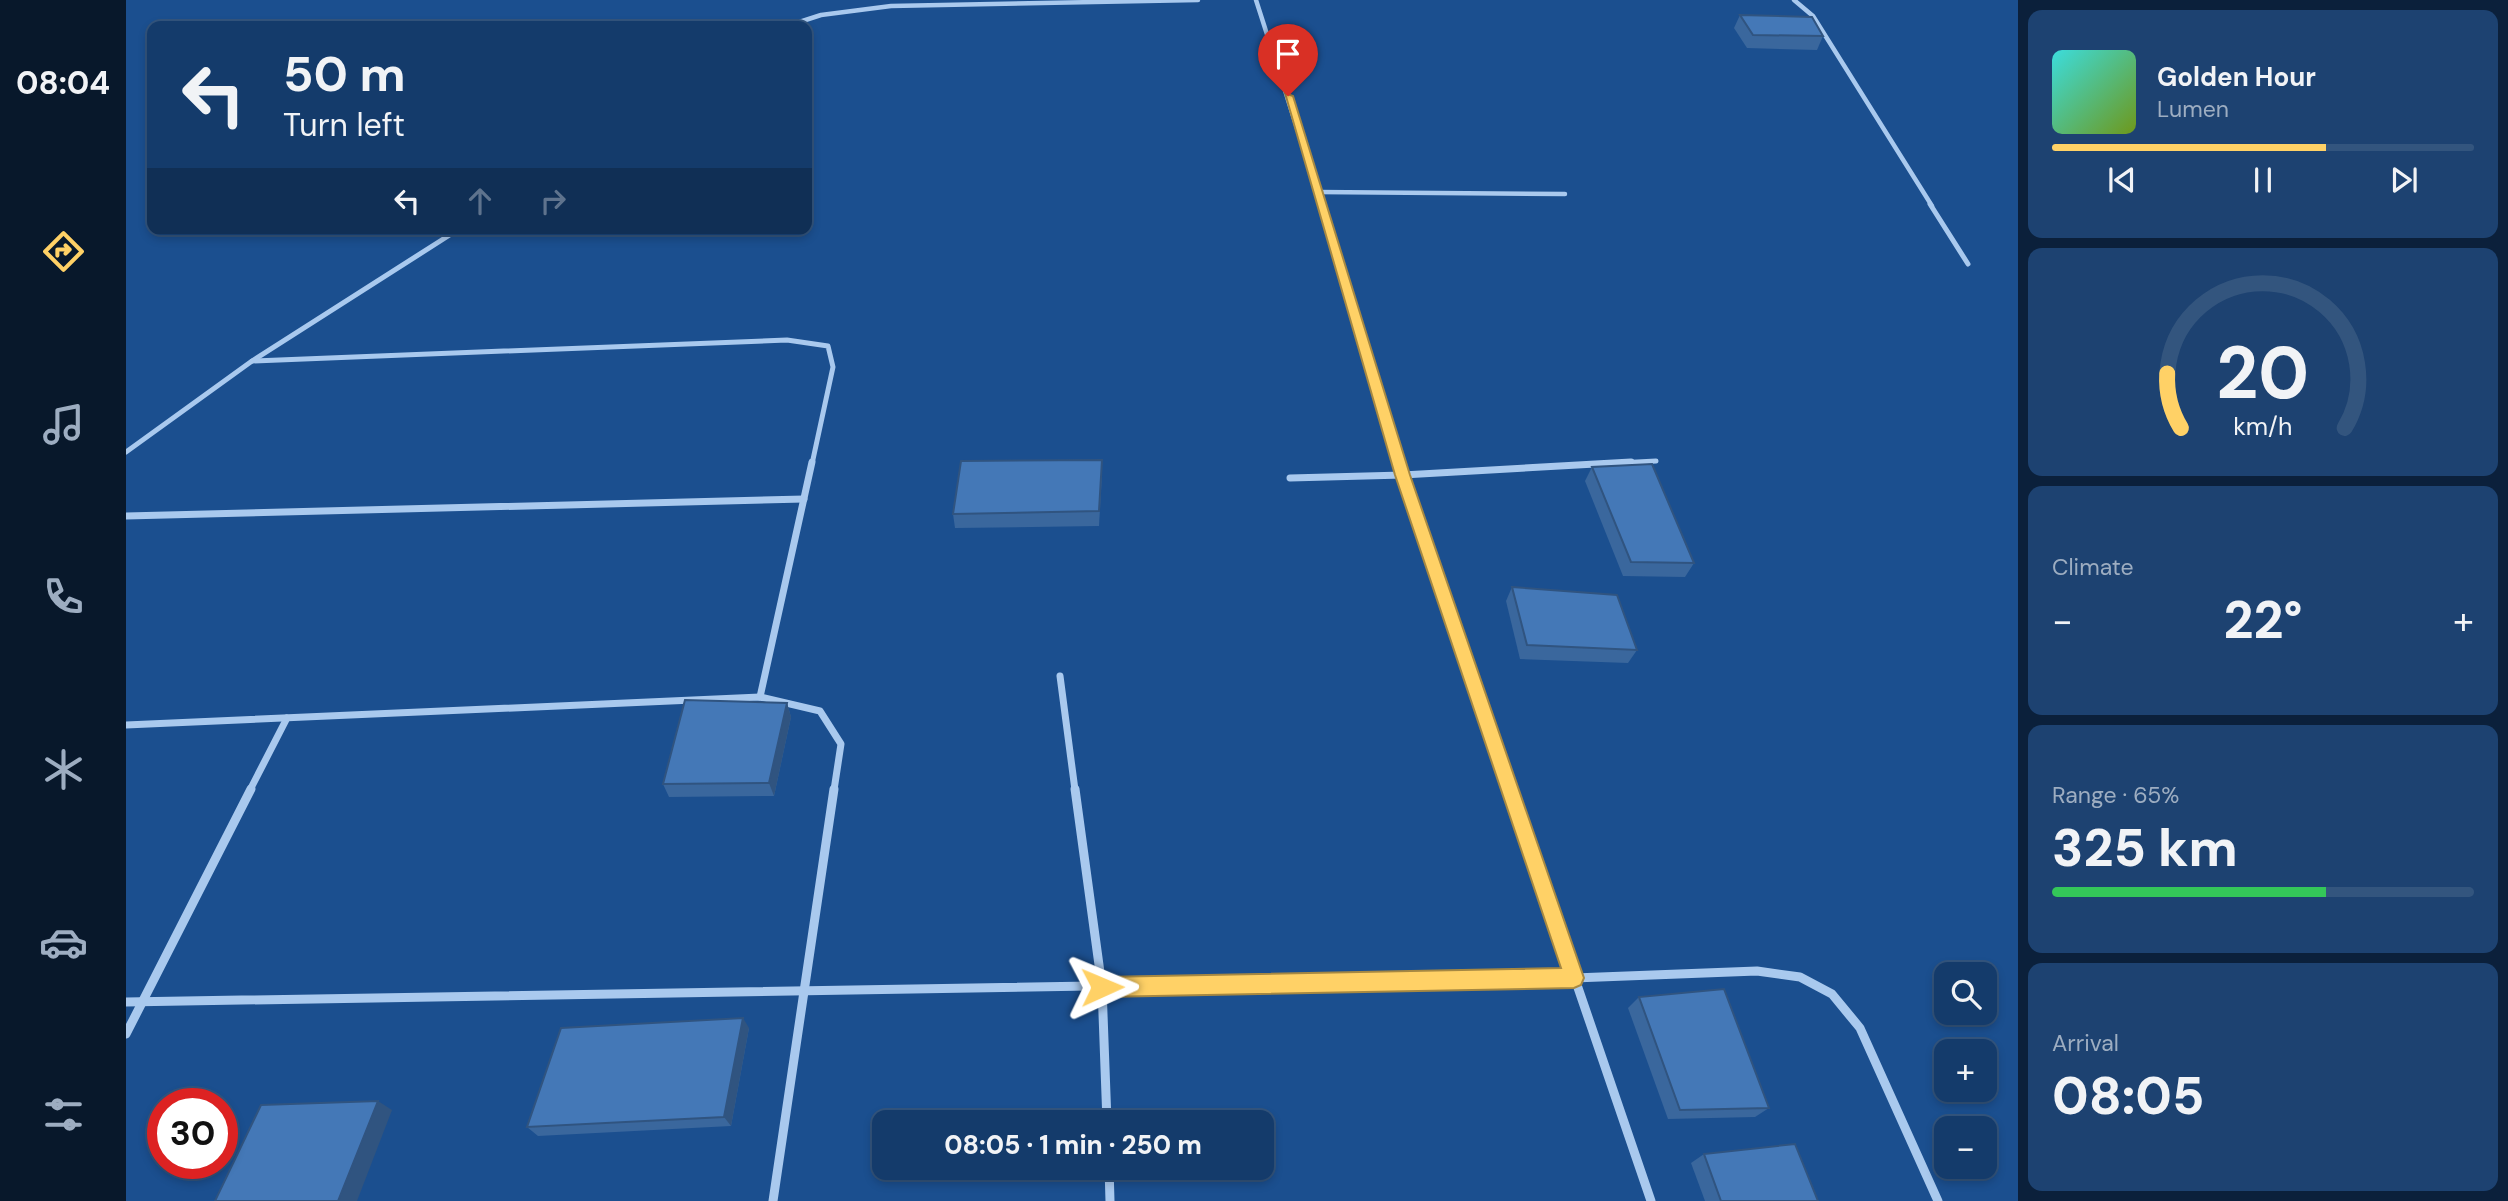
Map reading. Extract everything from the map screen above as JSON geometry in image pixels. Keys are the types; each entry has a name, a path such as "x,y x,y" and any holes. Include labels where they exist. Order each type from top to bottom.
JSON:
{"street":[{"path":"802,21 821,15 891,6 1198,0"},
{"path":"1256,0 1318,192 1403,475 1651,1201"},
{"path":"1794,0 1813,16 1968,264"},
{"path":"1318,192 1565,194"},
{"path":"126,452 252,361 450,235"},
{"path":"252,361 787,340 828,345 833,367 760,697"},
{"path":"1290,478 1403,475 1657,461"},
{"path":"126,516 804,499"},
{"path":"1060,676 1102,987 1107,1110"},
{"path":"126,725 760,697 820,711 841,744 773,1201"},
{"path":"126,1034 287,718"},
{"path":"126,1002 804,993 1574,978 1757,971 1800,977 1832,994 1860,1028 1938,1201"},
{"path":"1109,1180 1110,1201"}],"building":[{"path":"1740,15 1812,17 1823,36 1753,35"},
{"path":"1102,460 1099,511 953,514 961,461"},
{"path":"1652,464 1694,563 1631,562 1592,467"},
{"path":"1512,587 1617,595 1637,650 1527,645"},
{"path":"685,700 787,703 769,783 663,784"},
{"path":"1724,989 1769,1108 1680,1110 1639,997"},
{"path":"743,1018 724,1117 527,1127 561,1028"},
{"path":"378,1101 338,1201 215,1201 226,1179 238,1179 238,1153 261,1105"},
{"path":"1795,1144 1818,1201 1721,1201 1704,1154"}],"route":[{"path":"1102,987 1574,978 1403,475 1288,96"}]}
